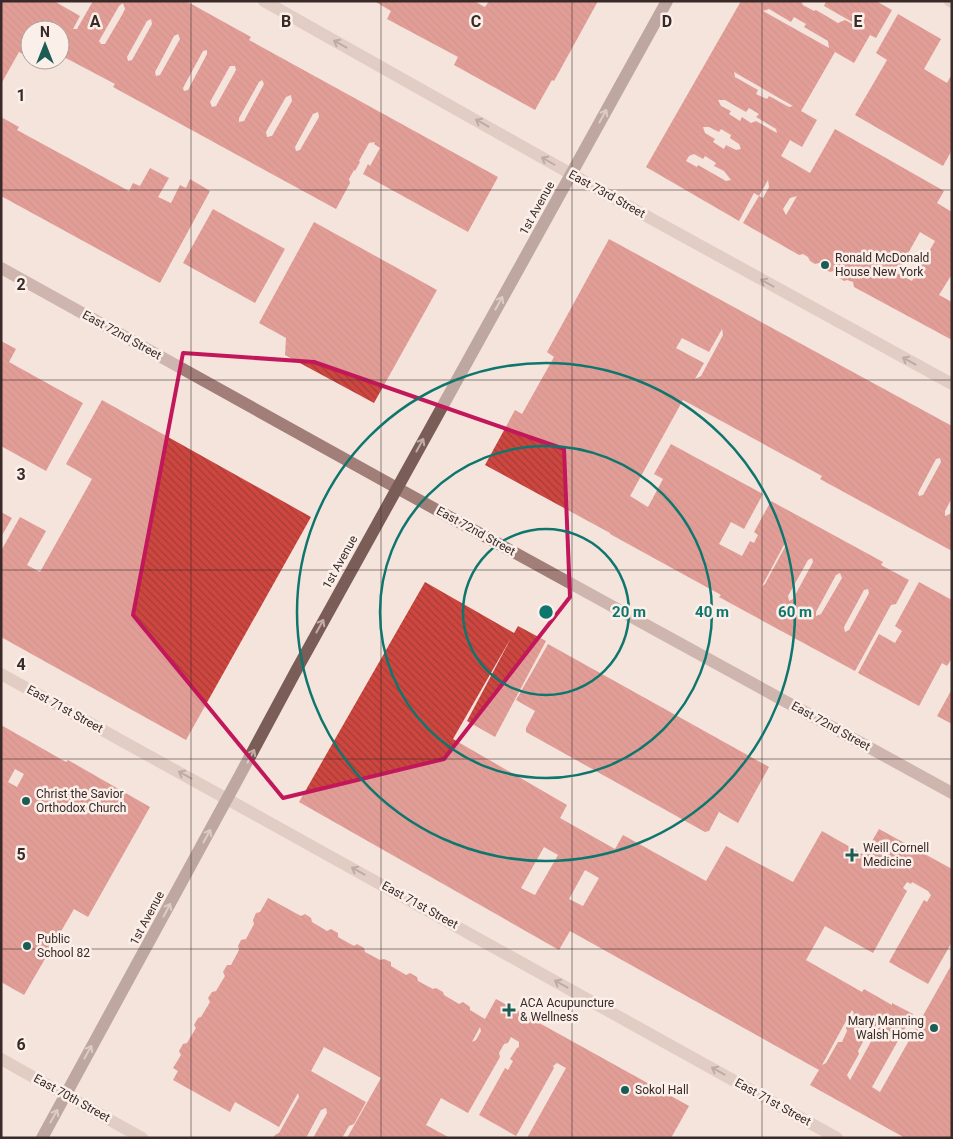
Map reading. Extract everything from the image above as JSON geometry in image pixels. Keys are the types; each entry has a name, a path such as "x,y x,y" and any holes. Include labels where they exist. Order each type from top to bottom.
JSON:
{"main road":[{"name":"1st Avenue","path":"42,1138 296,669 667,1"},
{"name":"East 72nd Street","path":"1,268 952,793"}],"street":[{"name":"East 73rd Street","path":"264,1 571,174 952,384"},
{"name":"East 71st Street","path":"1,674 837,1138"},
{"name":"East 70th Street","path":"1,1059 142,1138"}],"highlighted area":[{"path":"183,353 314,362 564,449 570,597 444,759 283,798 133,615"}],"building":[{"path":"1,1 54,1 80,16 73,29 77,29 93,1 186,1 251,37 249,40 498,177 468,232 363,174 380,148 374,144 375,142 369,143 349,179 350,183 336,209 113,87 115,84 70,60 70,20 20,20 19,52 1,84","holes":["123,3 125,9 105,44 101,44 99,41 119,6","151,19 152,24 132,60 128,61 127,57 147,21","178,34 180,39 160,75 156,76 155,72 174,36","207,50 207,54 188,90 184,91 183,88 203,51","230,66 235,66 236,70 216,106 212,107 210,102","262,80 264,84 244,121 239,122 239,118 259,82","291,95 292,101 272,136 267,137 266,132 286,97","318,112 319,117 300,150 296,151 295,147 313,114"]},
{"path":"374,1 474,1 485,7 489,1 598,1 554,81 552,80 535,110 454,65 458,57 387,19 391,11"},
{"path":"741,1 801,1 803,5 838,23 845,20 856,26 824,6 826,1 876,1 892,10 876,38 870,35 854,63 835,52 801,111 817,120 802,147 790,140 781,156 810,173 835,129 944,191 937,203 952,212 952,274 939,295 952,302 952,340 854,287 853,282 844,281 833,271 830,272 824,269 819,263 815,264 803,254 799,255 743,223 759,196 754,193 739,221 646,167","holes":["769,9 791,22 794,17 806,24 804,27 828,41 829,48 763,11","734,72 793,106 789,107 769,96 767,99 756,94 758,90 735,77","718,100 725,100 746,112 749,108 759,114 756,117 776,129 777,133 756,121 751,123 742,117 740,121 729,114 731,111 721,106","703,127 709,127 719,132 721,129 731,135 730,138 739,144 741,149 736,150 726,145 724,149 713,142 715,139 705,133","694,154 703,159 705,156 716,163 714,166 724,171 731,180 726,181 698,165 697,167 686,161 689,156","768,180 769,187 763,198 759,196","797,196 786,215 783,209 790,198","920,232 935,241 912,281 897,273"]},
{"path":"898,14 941,39 924,69 947,83 952,74 952,150 943,166 855,115 887,60 876,53"},
{"path":"1,117 19,127 17,130 129,191 133,183 140,186 150,168 169,178 158,197 171,203 180,185 186,188 190,179 210,191 160,283 1,196"},
{"path":"213,209 285,249 255,303 183,263"},
{"path":"314,222 437,290 374,403 285,355 286,338 259,323"},
{"path":"609,239 952,426 952,498 945,511 945,516 950,514 952,510 952,551 820,479 822,476 683,400 630,496 648,507 663,479 654,474 671,444 763,494 744,529 731,522 719,544 742,556 750,541 754,543 758,535 754,532 771,501 883,562 881,565 909,580 896,604 891,605 855,671 719,597 721,595 485,465 515,410 522,414 554,357 547,352","holes":["722,329 723,335 701,376 695,379 704,363 676,348 682,338 709,352","940,458 941,462 923,495 919,496 918,493 936,459","785,543 785,547 765,584 762,586","812,558 813,562 793,599 789,601 788,596 808,560","840,573 842,578 821,614 816,616 816,612 836,575","868,589 869,593 849,630 845,632 844,627 864,590"]},
{"path":"1,341 16,349 9,362 83,403 46,471 1,446"},
{"path":"102,400 311,517 186,740 1,637 1,551 20,517 46,531 27,565 40,572 92,479 66,464"},
{"path":"1,512 12,518 1,537"},
{"path":"425,582 514,633 518,626 546,641 495,737 467,721 511,638 453,739 567,805 560,818 615,849 623,835 706,881 726,846 793,882 822,831 864,855 879,829 952,869 952,942 928,984 889,962 924,900 927,902 931,895 928,891 912,882 911,884 907,882 903,888 907,891 873,953 825,926 806,960 862,992 864,989 892,1005 892,1003 913,1014 872,1087 880,1092 952,964 952,1138 905,1138 810,1085 819,1070 570,931 559,950 299,802","holes":["544,847 558,855 535,895 521,888","585,870 599,878 583,906 569,899","852,1010 854,1013 846,1028 847,1031 842,1042 838,1042 826,1063 822,1065","880,1025 850,1080 847,1075 859,1054 858,1051 864,1040 867,1040 874,1027"]},
{"path":"919,582 952,600 952,658 947,666 942,663 919,706 858,673 879,634 895,643 902,631 895,626"},
{"path":"548,644 769,767 738,823 719,812 709,831 705,832 526,732 526,728 535,711 516,700"},
{"path":"952,689 952,724 937,716"},
{"path":"1,725 66,762 68,760 150,807 88,917 74,909 24,995 1,982","holes":["15,769 24,774 17,787 8,782"]},
{"path":"268,898 301,916 305,914 311,918 312,922 327,931 331,929 338,933 338,937 354,946 357,944 364,948 365,952 380,960 384,959 391,962 391,966 406,975 410,973 417,977 418,981 433,989 436,988 459,1004 463,1002 470,1007 470,1010 485,1019 496,999 689,1106 671,1138 527,1138 566,1068 557,1063 553,1066 554,1068 516,1136 479,1115 505,1068 508,1070 513,1061 510,1059 519,1047 519,1042 511,1037 508,1043 504,1044 499,1053 500,1057 468,1113 441,1098 426,1125 450,1138 347,1138 381,1078 324,1047 311,1071 366,1102 354,1124 349,1126 342,1138 313,1138 327,1113 326,1108 321,1110 306,1138 273,1138 279,1133 299,1097 298,1093 279,1127 235,1102 230,1112 173,1080 178,1071 173,1068 181,1055 179,1051 183,1044 187,1043 196,1028 194,1025 210,1002 208,998 212,992 216,991 225,976 223,972 227,965 231,965 239,950 238,946 241,940 246,939 254,924 253,920 256,913 260,912","holes":["480,1027 481,1031 476,1040 472,1042"]}],"place":[{"name":"Ronald McDonald House New York","path":"825,265"},
{"name":"Christ the Savior Orthodox Church","path":"26,801"},
{"name":"Weill Cornell Medicine","path":"852,855"},
{"name":"Public School 82","path":"27,946"},
{"name":"ACA Acupuncture & Wellness","path":"509,1010"},
{"name":"Mary Manning Walsh Home","path":"934,1028"},
{"name":"Sokol Hall","path":"625,1090"}]}
